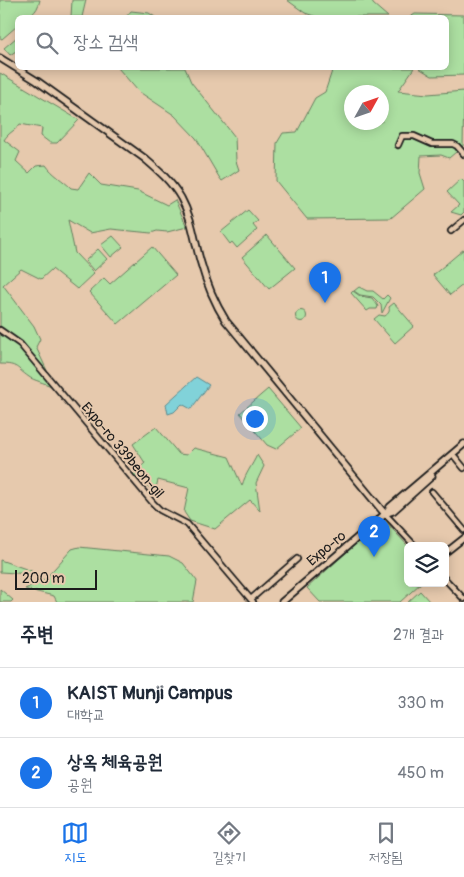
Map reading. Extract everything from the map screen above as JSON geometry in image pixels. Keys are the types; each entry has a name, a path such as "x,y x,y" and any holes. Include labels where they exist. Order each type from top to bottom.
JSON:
{"main road":[{"path":"1,59 15,68"},
{"path":"19,70 144,158 160,171 171,184 180,196 190,216 206,280 226,321 386,514"},
{"name":"Expo-ro","path":"386,514 390,507 464,444"},
{"name":"Expo-ro","path":"282,602 464,449"}],"street":[{"path":"398,145 402,136 410,135 432,144 453,144 464,154"},
{"path":"451,231 464,220"},
{"name":"Expo-ro 339beon-gil","path":"0,330 20,344 153,503 160,510 187,524 252,600"},
{"path":"455,457 464,468"},
{"path":"432,492 464,530"},
{"path":"386,514 411,542"},
{"path":"449,550 464,538"},
{"path":"252,600 297,559"},
{"path":"449,583 464,599"}],"green space":[{"path":"0,0 40,0 39,5 30,15 15,15 15,28 2,39 0,38"},
{"path":"72,0 86,0 82,15 71,15"},
{"path":"287,0 372,0 373,4 386,15 311,15"},
{"path":"131,11 152,15 128,15"},
{"path":"415,14 464,15 464,75 432,76 422,70 449,70 449,15 413,15"},
{"path":"15,39 15,52 10,55 4,48"},
{"path":"120,70 186,70 191,82 235,137 236,161 239,170 222,181 196,138 174,115 138,91"},
{"path":"334,70 413,70 398,91 428,94 464,91 463,146 449,158 441,155 421,156 420,173 425,189 391,218 307,219 276,181 277,143 283,133 297,132 315,98 325,92"},
{"path":"0,73 79,120 57,143 50,143 41,136 42,128 20,124 8,135 4,140 20,152 16,161 29,173 36,166 46,165 71,188 78,189 89,173 101,185 138,191 167,205 175,200 187,227 167,232 157,231 151,233 111,229 90,233 68,220 75,253 94,273 77,289 52,269 41,279 21,269 3,285 34,326 40,339 36,347 50,377 21,341 0,328"},
{"path":"461,179 464,182 464,212 461,215 451,212 459,205 447,192"},
{"path":"248,210 258,221 253,225 257,230 237,248 232,242 230,244 221,232"},
{"path":"267,235 295,268 269,289 242,257"},
{"path":"113,236 123,247 111,257 101,245"},
{"path":"152,247 176,275 118,324 89,292 104,278 110,284"},
{"path":"98,249 107,259 94,271 85,261"},
{"path":"464,249 464,284 450,295 433,275"},
{"path":"359,287 367,291 373,291 383,299 387,295 390,298 382,313 381,305 373,297 360,295 354,291"},
{"path":"353,291 360,296 372,298 378,306 377,309 367,311 351,293"},
{"path":"394,303 414,326 395,343 374,319 379,315 385,316 389,311 389,307"},
{"path":"301,310 307,316 301,322 295,316"},
{"path":"0,333 17,344 51,386 31,378 14,366 0,364"},
{"path":"268,389 301,428 276,449 267,445 240,413"},
{"path":"156,427 179,454 187,455 194,448 229,457 242,486 257,455 264,466 256,483 260,511 250,500 215,529 190,521 184,512 189,488 158,480 155,492 133,474 145,463 133,444"},
{"path":"385,521 404,542 404,587 417,587 400,602 320,602 307,588 380,522"},
{"path":"79,547 169,556 183,563 197,581 193,602 57,602 54,596 25,589 45,579 72,549"},
{"path":"0,560 32,571 32,574 0,572"},
{"path":"0,589 13,600 11,602 0,602"},
{"path":"420,591 430,602 408,602"}],"water":[{"path":"196,377 209,385 191,409 182,404 174,412 168,414 166,404"}],"place":[{"name":"KAIST Munji Campus","path":"325,303"},
{"name":"상옥 체육공원","path":"374,557"}]}
